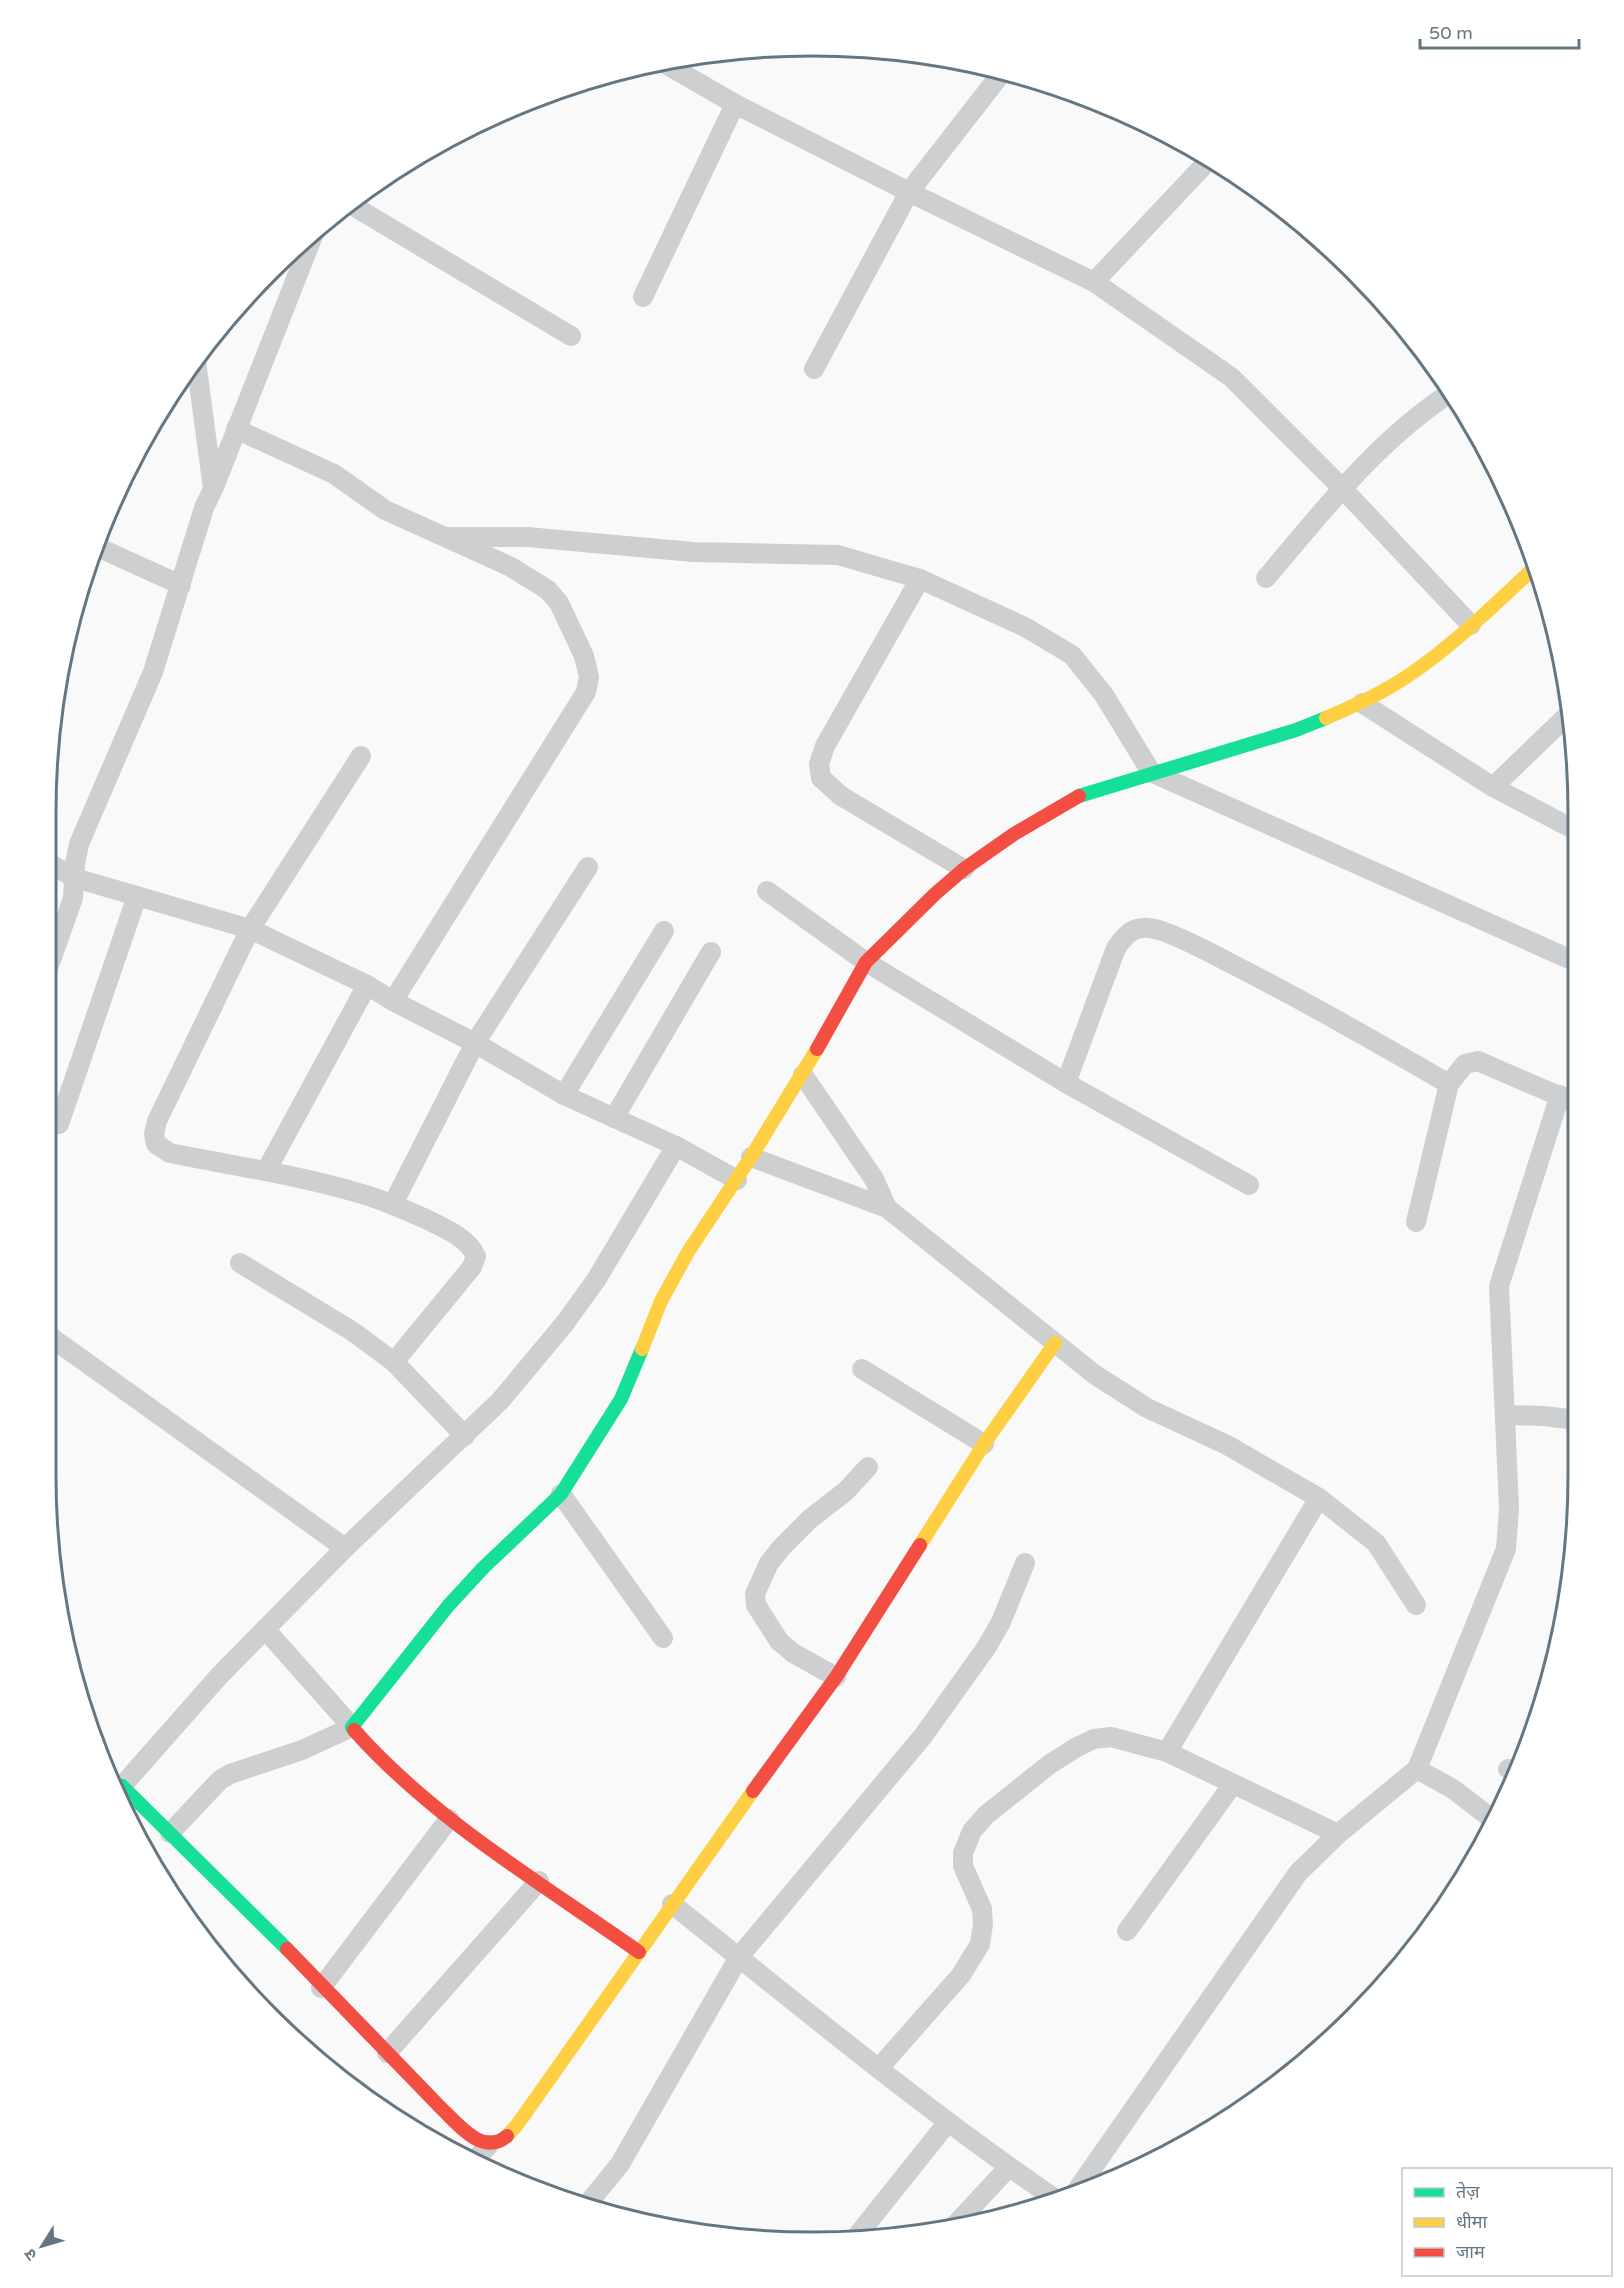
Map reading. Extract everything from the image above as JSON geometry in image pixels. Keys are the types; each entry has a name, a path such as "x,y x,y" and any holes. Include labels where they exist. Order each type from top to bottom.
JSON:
{"street":[{"path":"673,69 735,104 1094,282 1231,378 1342,488 1471,625"},
{"path":"814,369 909,192 997,79"},
{"path":"643,297 735,104"},
{"path":"1094,282 1204,166"},
{"path":"357,208 571,336"},
{"path":"56,947 69,911 79,844 153,672 204,508 308,247"},
{"path":"196,374 213,489"},
{"path":"1266,578 1342,488 1377,452 1412,421 1444,397"},
{"path":"236,429 334,474 385,510 526,575 548,590 559,603 584,656 589,677 586,692 393,1001"},
{"path":"446,537 527,537 693,552 830,554 920,579 1025,627 1072,655 1104,695 1151,772 1568,957"},
{"path":"103,550 181,585"},
{"path":"170,1833 220,1780 230,1774 302,1750 352,1726 448,1606 483,1568 561,1494 621,1399 661,1301 688,1252 737,1180 803,1075 866,962 935,894 964,869 1014,834 1073,798 1151,772 1296,730 1362,704 1412,673 1471,625 1529,572"},
{"path":"920,579 825,746 819,764 821,778 841,796 964,869"},
{"path":"1362,704 1493,787 1568,826"},
{"path":"1493,787 1563,720"},
{"path":"362,756 250,929 156,1121 154,1134 156,1144 170,1153 266,1171 362,1194 393,1204 445,1228 471,1246 476,1256 472,1267 394,1362"},
{"path":"56,867 75,878 250,929 367,985 475,1043 564,1095 676,1146 737,1180"},
{"path":"393,1204 475,1043 588,867"},
{"path":"767,891 866,962 1066,1083 1249,1185"},
{"path":"59,1124 137,896"},
{"path":"1066,1083 1116,948 1129,932 1136,928 1151,928 1205,950 1305,1001 1449,1084"},
{"path":"564,1095 664,931"},
{"path":"614,1118 711,952"},
{"path":"266,1171 367,985"},
{"path":"1083,2182 1298,1873 1338,1834 1417,1769 1506,1549 1509,1508 1499,1286 1567,1099 1478,1061 1465,1064 1449,1084 1416,1222"},
{"path":"803,1075 874,1179 887,1208"},
{"path":"121,1784 220,1675 345,1548 500,1401 596,1280 676,1146"},
{"path":"751,1157 887,1208 1094,1374 1147,1408 1227,1445 1319,1498 1376,1543 1416,1605"},
{"path":"240,1263 352,1331 394,1362 465,1436"},
{"path":"56,1341 345,1548"},
{"path":"127,1796 170,1833 255,1916 321,1988 441,2108 473,2138 489,2145 497,2144 517,2125 672,1904 836,1677 984,1444 1055,1342"},
{"path":"862,1369 984,1444"},
{"path":"1504,1415 1568,1419"},
{"path":"836,1677 793,1653 779,1641 756,1605 755,1594 769,1563 782,1547 810,1519 846,1491 868,1467"},
{"path":"561,1494 663,1638"},
{"path":"1167,1752 1319,1498"},
{"path":"592,2199 620,2164 739,1957 923,1736 991,1640 1001,1622 1025,1563"},
{"path":"265,1629 374,1752 449,1819 639,1952"},
{"path":"879,2068 961,1975 980,1944 983,1924 982,1909 963,1866 963,1853 972,1831 986,1815 1050,1764 1077,1747 1094,1739 1111,1737 1167,1752 1338,1834"},
{"path":"1417,1769 1453,1789 1488,1816"},
{"path":"1127,1931 1233,1784"},
{"path":"321,1988 449,1819"},
{"path":"387,2053 539,1881"},
{"path":"672,1904 833,2034 1008,2168 1047,2195"},
{"path":"861,2231 948,2122"},
{"path":"479,2155 489,2145"},
{"path":"962,2218 1008,2168"}],"traffic: fast":[{"path":"1079,796 1296,730 1326,718"},
{"path":"354,1730 352,1727 448,1606 483,1568 561,1494 621,1399 642,1349"},
{"path":"123,1787 287,1949"}],"traffic: slow":[{"path":"1326,718 1402,680 1475,623 1529,573"},
{"path":"642,1349 661,1301 688,1252 751,1157 817,1049"},
{"path":"920,1545 984,1444 1055,1343"},
{"path":"507,2136 753,1791"}],"traffic: jam":[{"path":"817,1049 866,962 935,894 964,869 1014,834 1079,796"},
{"path":"753,1791 836,1677 920,1545"},
{"path":"354,1730 385,1763 453,1822 639,1952"},
{"path":"287,1949 471,2136 489,2143 507,2136"}]}
